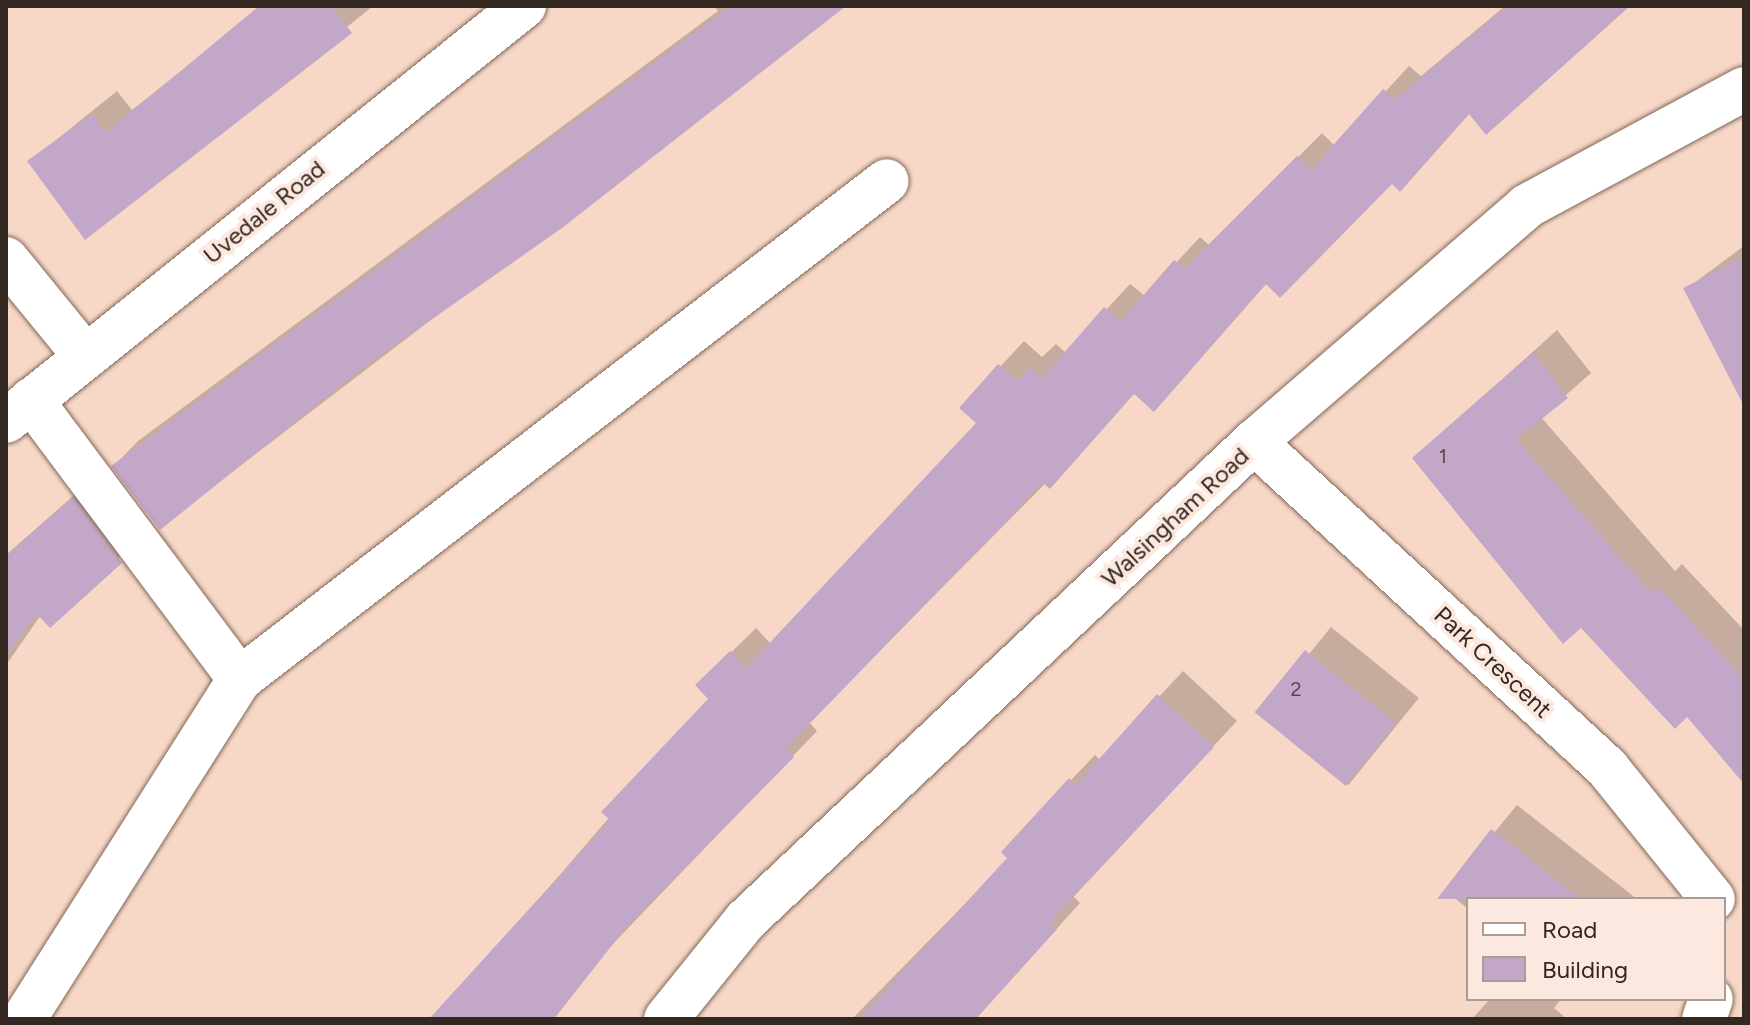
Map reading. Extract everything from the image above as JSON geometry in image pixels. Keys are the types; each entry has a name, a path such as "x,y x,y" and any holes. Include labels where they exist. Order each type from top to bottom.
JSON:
{"street":[{"name":"Uvedale Road","path":"19,411 524,6"},
{"name":"Walsingham Road","path":"666,1019 746,920 1254,442 1527,206 1744,89"},
{"path":"24,1019 240,679 887,181"},
{"path":"6,259 85,356"},
{"path":"19,411 240,679"},
{"name":"Park Crescent","path":"1254,442 1608,769 1711,897"}],"building":[{"path":"259,6 331,6 352,33 85,240 27,161 92,114 106,133"},
{"path":"730,6 846,6 562,228 361,369 160,530 111,466"},
{"path":"1507,6 1630,6 1486,135 1469,114 1400,192 1392,184 1280,298 1266,284 1154,412 1134,394 1050,489 1043,483 786,748 794,757 624,930 554,1019 429,1019 610,820 601,812 708,699 695,685 730,651 746,668 976,423 959,408 998,364 1018,381 1030,367 1042,378 1104,307 1121,321 1174,260 1184,269 1297,156 1311,170 1383,89 1395,99"},
{"path":"1744,257 1744,406 1683,288"},
{"path":"1533,352 1568,398 1516,439 1651,593 1658,586 1744,679 1744,784 1687,717 1675,729 1581,628 1563,644 1412,458"},
{"path":"73,497 122,563 50,628 36,613 6,657 6,556"},
{"path":"1305,650 1396,724 1346,786 1255,712"},
{"path":"1157,694 1214,747 1050,922 1057,929 976,1019 859,1019 1007,858 1001,852 1069,778 1076,785"},
{"path":"1491,829 1578,897 1466,897 1437,899"}]}
